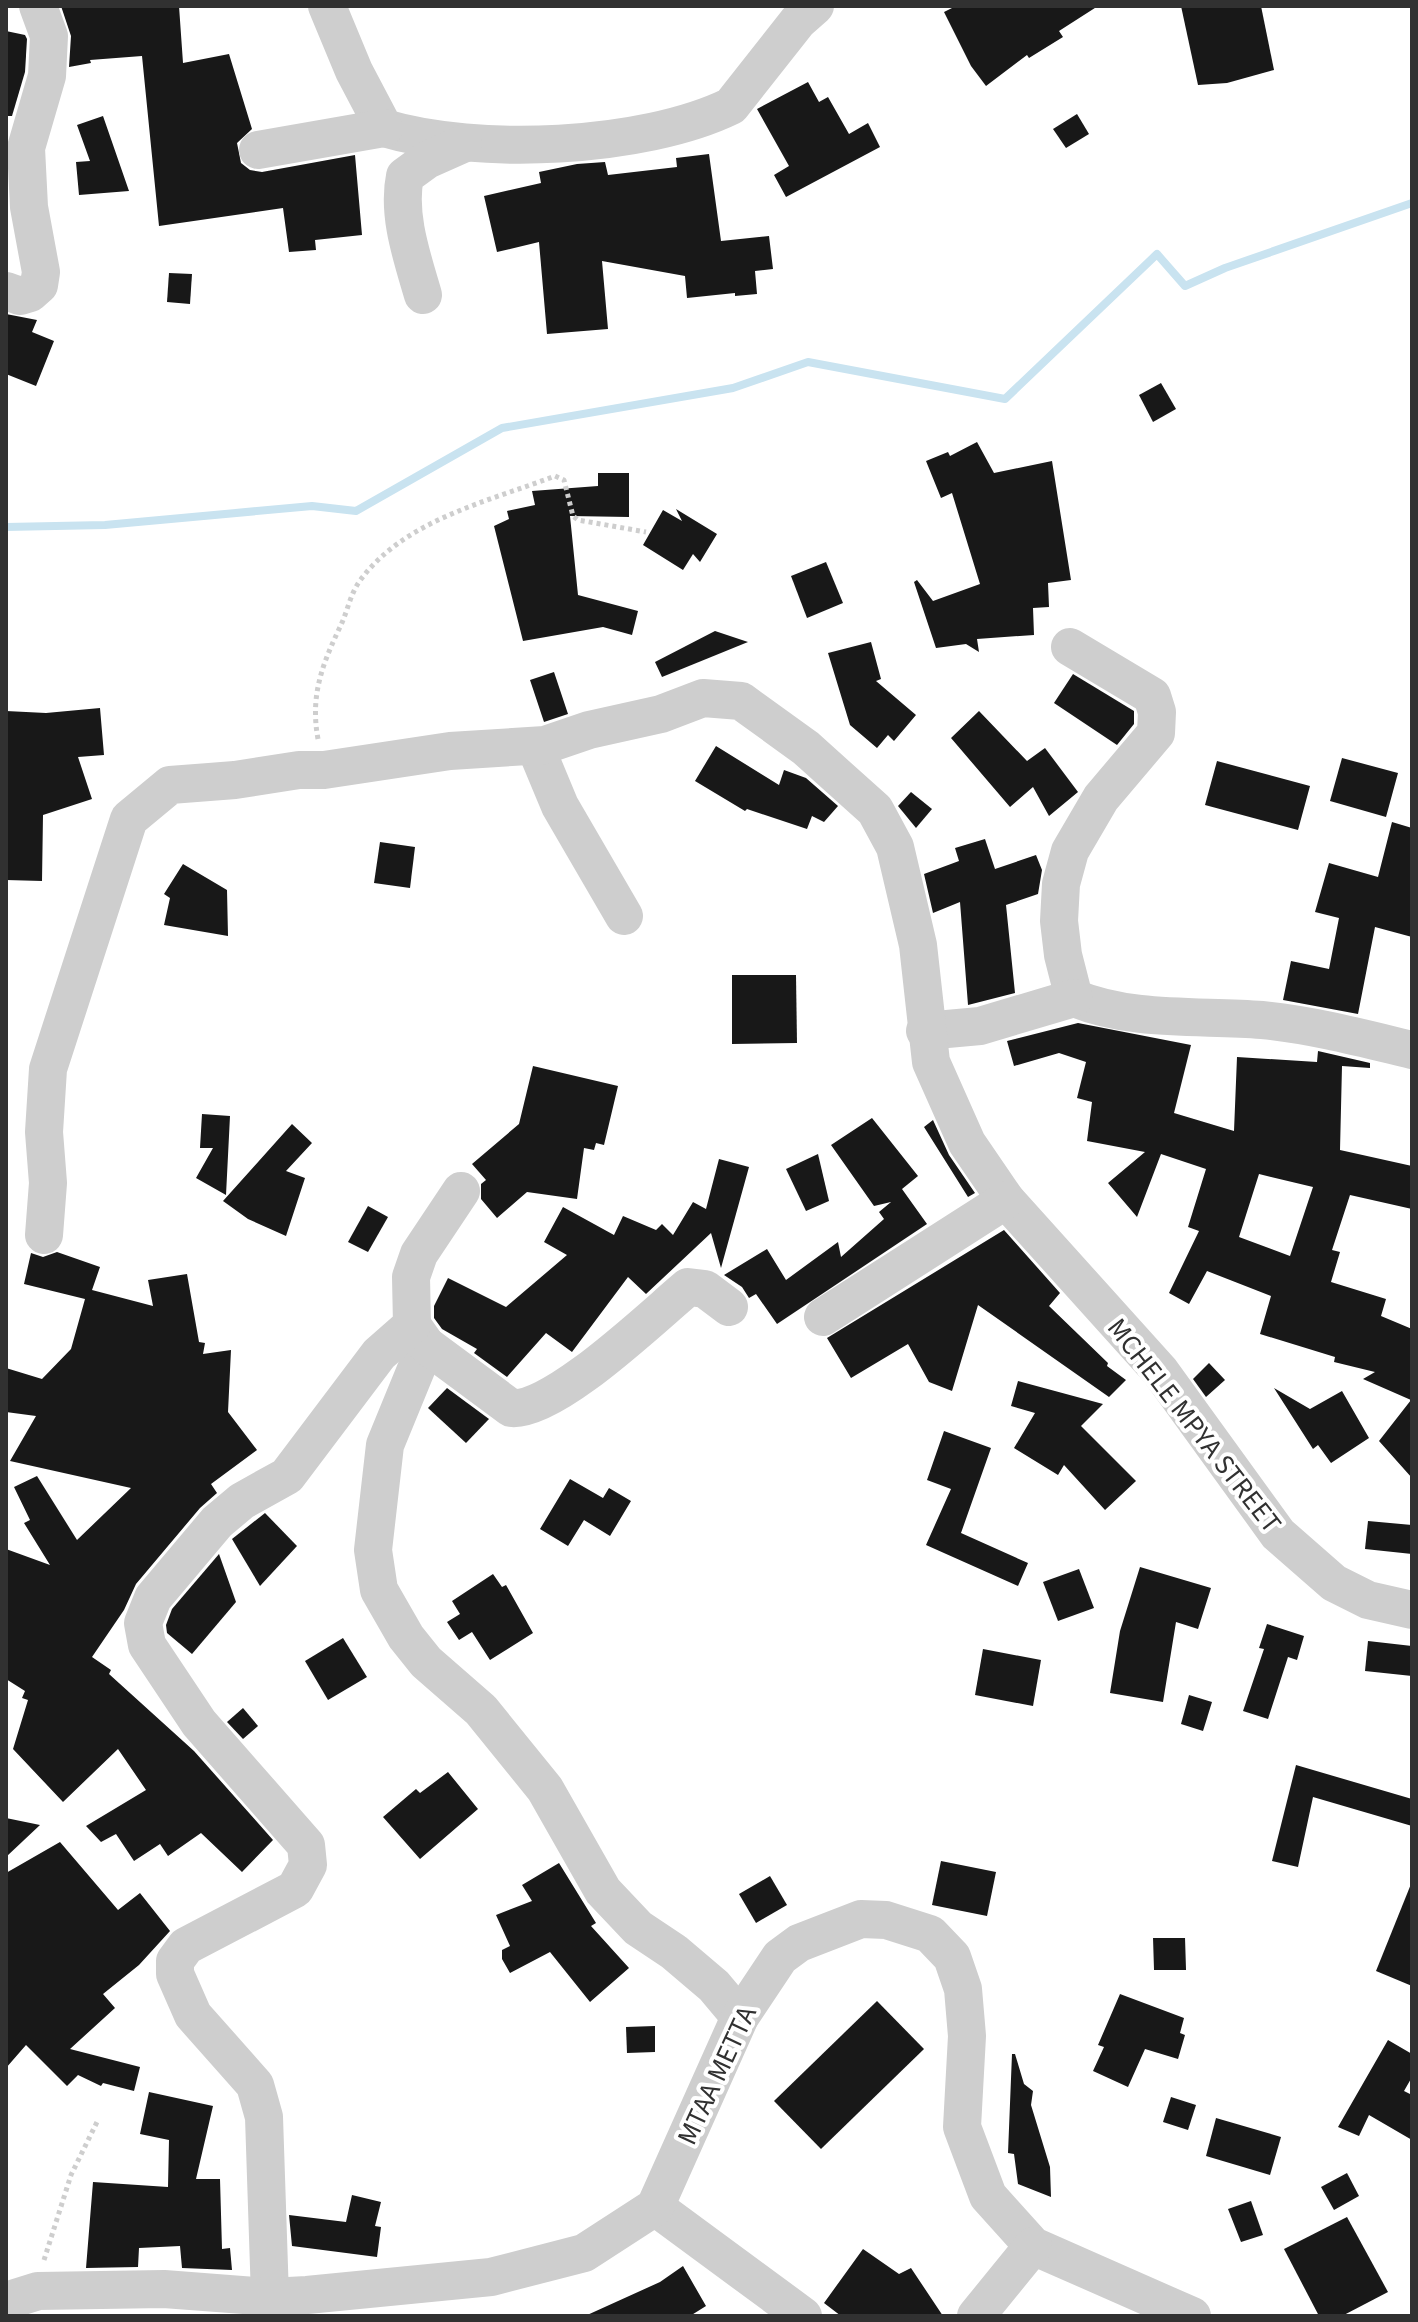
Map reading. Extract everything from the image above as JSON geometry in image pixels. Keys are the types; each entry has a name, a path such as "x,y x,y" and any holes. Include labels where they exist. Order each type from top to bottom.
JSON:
{"street":[{"path":"6,291 15,295 30,293 39,285 41,272 29,207 26,148 47,76 49,36 38,6"},
{"path":"327,6 354,71 384,128"},
{"path":"258,150 384,128 463,144 575,142 628,135 717,112 731,106 798,21 815,6"},
{"path":"423,295 406,229 401,195 405,176 427,160 463,144"},
{"path":"1070,647 1152,696 1157,712 1156,733 1101,798 1070,851 1061,884 1059,921 1074,998"},
{"name":"MCHELE MPYA STREET","path":"44,1235 48,1183 44,1132 48,1069 129,819 170,785 235,780 299,770 324,770 450,751 535,746 661,714 703,698 741,701 806,748 875,810 895,847 918,945 925,1031 931,1062 943,1097 967,1143 1006,1200 1160,1371 1278,1534 1334,1583 1368,1600 1412,1610"},
{"path":"535,746 560,806 624,916"},
{"path":"925,1031 980,1026 1074,998 1095,1007 1137,1012 1310,1025 1412,1050"},
{"path":"461,1191 419,1254 411,1277 419,1335 385,1445 373,1550 379,1590 406,1637 426,1662 481,1710 545,1789 603,1891 638,1928 674,1952 714,1986 740,2017"},
{"path":"823,1317 1006,1200"},
{"path":"419,1335 511,1408 524,1410 575,1382 688,1287 705,1289 729,1307"},
{"path":"270,2297 268,2150 255,2085 193,2015 175,1974 175,1961 186,1946 295,1889 308,1865 306,1845 199,1723 147,1645 143,1623 153,1598 217,1522 242,1501 287,1476 379,1354 419,1335"},
{"name":"MTAA METTA","path":"655,2207 740,2017 780,1957 799,1943 830,1928 861,1919 886,1920 930,1934 952,1957 963,1989 967,2036 962,2127 988,2196 1033,2246 1190,2316"},
{"path":"22,2296 164,2289 270,2297 491,2277 584,2253 655,2207 803,2316"},
{"path":"976,2316 1033,2246"}],"path":[{"path":"324,770 315,723 316,687 358,584 386,553 438,521 555,476 564,480 573,516 578,520 611,529 646,532"},
{"path":"22,2296 47,2243 71,2175 98,2120"}],"building":[{"path":"61,6 179,6 183,63 229,54 252,129 237,143 241,163 250,170 262,172 355,155 362,235 315,240 316,250 289,252 283,208 159,226 142,56 90,60 91,63 69,67 71,36"},
{"path":"956,6 1098,6 1059,31 1063,37 1029,58 1027,55 986,86 971,66 944,12"},
{"path":"1181,6 1261,6 1274,70 1227,83 1198,85"},
{"path":"6,31 25,35 27,39 25,72 12,116 6,116"},
{"path":"808,82 819,102 828,97 849,134 868,123 880,147 786,197 774,175 789,166 757,109"},
{"path":"1077,114 1089,134 1066,148 1053,129"},
{"path":"103,116 129,191 79,195 76,162 90,161 77,125"},
{"path":"709,154 721,241 769,236 773,269 755,271 757,294 687,298 685,276 602,261 608,329 547,334 539,242 497,252 484,196 541,183 539,172 577,164 605,162 608,175 677,167 676,158"},
{"path":"169,273 192,274 190,304 167,302"},
{"path":"6,314 37,320 32,332 54,341 36,386 6,374"},
{"path":"1161,383 1176,409 1153,422 1139,395"},
{"path":"977,442 994,473 1052,461 1071,580 1048,583 1049,607 1033,608 1034,635 977,639 979,652 966,644 936,648 914,582 917,580 933,601 980,584 952,493 941,498 926,461 948,452 950,456"},
{"path":"598,473 629,473 629,517 570,516 578,595 638,611 632,635 603,627 523,641 494,526 509,519 507,511 535,505 532,491 598,486"},
{"path":"676,509 717,534 700,562 693,554 683,570 643,545 663,510 682,521"},
{"path":"826,562 843,603 807,618 791,576"},
{"path":"715,631 748,642 662,677 655,662"},
{"path":"871,642 881,679 876,681 916,715 894,741 888,735 877,748 850,725 828,653"},
{"path":"554,672 568,714 544,722 530,680"},
{"path":"1073,674 1134,711 1134,724 1117,745 1054,703"},
{"path":"100,708 104,755 78,757 92,799 43,815 42,881 6,880 6,711 46,713"},
{"path":"979,711 1027,761 1045,748 1078,792 1049,816 1033,787 1010,807 951,738"},
{"path":"716,746 779,785 784,770 806,778 838,806 824,822 812,816 807,829 747,809 745,811 695,781"},
{"path":"1342,758 1398,773 1386,817 1330,801"},
{"path":"1217,761 1310,786 1298,830 1205,805"},
{"path":"911,792 932,809 916,828 898,806"},
{"path":"1392,822 1412,828 1412,937 1375,927 1358,1014 1283,1000 1291,961 1329,969 1339,918 1315,912 1329,863 1378,877"},
{"path":"985,839 995,869 1036,855 1042,870 1038,894 1006,905 1015,993 968,1005 960,902 933,913 924,874 959,861 955,848"},
{"path":"380,842 415,847 410,888 374,883"},
{"path":"183,864 227,890 228,936 164,925 170,898 164,894"},
{"path":"732,975 796,975 797,1043 732,1044"},
{"path":"1078,1023 1191,1045 1174,1113 1234,1131 1237,1057 1317,1062 1318,1051 1370,1063 1370,1068 1342,1066 1340,1150 1412,1166 1412,1209 1350,1195 1332,1250 1340,1252 1331,1282 1386,1299 1381,1316 1412,1329 1412,1478 1379,1441 1411,1400 1363,1379 1375,1372 1334,1362 1335,1357 1260,1334 1271,1296 1207,1271 1189,1304 1169,1293 1199,1231 1188,1227 1206,1169 1161,1154 1137,1217 1108,1183 1145,1152 1087,1141 1092,1102 1077,1098 1086,1062 1059,1053 1014,1066 1007,1041","holes":["1259,1174 1313,1187 1290,1256 1239,1237"]},
{"path":"533,1066 618,1086 604,1145 596,1143 594,1150 584,1148 577,1199 527,1192 497,1218 481,1199 481,1184 486,1180 472,1164 519,1124"},
{"path":"202,1114 230,1116 226,1195 196,1178 213,1148 200,1148"},
{"path":"872,1118 918,1176 902,1189 927,1224 777,1324 756,1294 749,1298 742,1287 724,1275 767,1249 786,1280 838,1242 841,1257 884,1219 879,1212 891,1202 874,1206 831,1145"},
{"path":"933,1120 949,1155 975,1193 968,1197 924,1127"},
{"path":"292,1124 312,1143 286,1171 305,1178 286,1236 248,1219 223,1201"},
{"path":"818,1154 829,1201 806,1211 786,1169"},
{"path":"719,1159 749,1167 721,1268 711,1233 646,1294 628,1277 572,1352 546,1333 507,1377 474,1353 477,1349 442,1329 434,1318 434,1306 448,1278 506,1307 567,1255 544,1242 563,1207 614,1235 623,1216 656,1230 662,1224 673,1235 693,1202 706,1209"},
{"path":"368,1206 388,1217 368,1252 348,1242"},
{"path":"1004,1230 1060,1293 1049,1306 1108,1363 1107,1366 1126,1380 1109,1397 978,1305 952,1391 929,1382 908,1344 851,1378 827,1338"},
{"path":"57,1252 100,1267 92,1290 153,1306 148,1280 187,1274 199,1342 205,1343 203,1354 231,1350 228,1412 257,1450 211,1484 217,1493 200,1508 136,1584 124,1610 92,1657 111,1670 109,1674 194,1751 273,1840 242,1872 201,1833 168,1856 160,1844 134,1861 116,1834 101,1842 86,1826 146,1790 118,1749 63,1802 13,1749 28,1700 22,1698 25,1691 6,1679 6,1549 50,1565 24,1523 30,1520 14,1487 37,1476 77,1540 131,1488 10,1461 36,1416 6,1412 6,1368 42,1379 71,1349 85,1299 24,1284 31,1253 43,1257"},
{"path":"1209,1363 1225,1380 1206,1397 1193,1379"},
{"path":"1018,1381 1103,1404 1081,1426 1136,1481 1105,1510 1064,1465 1058,1475 1014,1448 1035,1413 1011,1406"},
{"path":"447,1388 489,1419 466,1443 428,1408"},
{"path":"1274,1388 1310,1409 1342,1391 1369,1438 1331,1463 1318,1445 1313,1449"},
{"path":"944,1431 991,1448 961,1533 1028,1563 1018,1586 926,1545 951,1489 927,1480"},
{"path":"570,1479 603,1498 609,1488 631,1501 610,1536 584,1520 568,1546 540,1529"},
{"path":"265,1513 297,1546 260,1586 232,1539"},
{"path":"1368,1521 1412,1525 1412,1554 1365,1549"},
{"path":"219,1554 236,1602 192,1654 167,1633 166,1625 172,1609"},
{"path":"1140,1567 1211,1588 1198,1629 1176,1622 1163,1702 1110,1693 1120,1631"},
{"path":"1079,1569 1094,1608 1058,1621 1043,1582"},
{"path":"493,1574 502,1587 506,1585 533,1633 490,1660 472,1632 459,1640 447,1622 460,1614 452,1601"},
{"path":"1267,1624 1304,1636 1297,1660 1288,1657 1268,1719 1243,1711 1264,1649 1259,1648"},
{"path":"343,1638 367,1677 328,1700 305,1661"},
{"path":"1368,1641 1412,1646 1412,1676 1365,1671"},
{"path":"983,1649 1041,1660 1033,1706 975,1695"},
{"path":"1189,1695 1212,1702 1203,1731 1181,1724"},
{"path":"243,1708 258,1726 243,1739 227,1722"},
{"path":"1296,1765 1412,1799 1412,1826 1313,1797 1298,1867 1272,1861"},
{"path":"448,1772 478,1809 420,1859 383,1817 416,1789 420,1793"},
{"path":"6,1818 40,1825 6,1857"},
{"path":"60,1842 118,1910 140,1893 170,1931 139,1965 103,1994 115,2008 70,2049 140,2067 134,2091 103,2083 101,2086 78,2075 67,2086 26,2045 6,2068 6,1873"},
{"path":"941,1861 996,1872 987,1916 932,1905"},
{"path":"559,1863 596,1923 591,1926 629,1968 590,2002 550,1952 510,1973 502,1959 502,1950 510,1946 496,1915 532,1901 522,1885"},
{"path":"770,1876 787,1905 756,1923 739,1894"},
{"path":"1412,1884 1412,1986 1376,1971"},
{"path":"1153,1938 1185,1938 1186,1970 1154,1970"},
{"path":"1120,1994 1184,2018 1180,2033 1185,2035 1178,2059 1145,2049 1128,2087 1093,2071 1104,2047 1098,2045"},
{"path":"877,2001 924,2049 821,2149 774,2101"},
{"path":"655,2026 655,2052 627,2053 626,2027"},
{"path":"1388,2040 1412,2054 1412,2077 1404,2091 1412,2095 1412,2140 1369,2115 1359,2136 1338,2127"},
{"path":"1012,2054 1015,2054 1024,2084 1033,2091 1031,2105 1050,2167 1051,2197 1018,2184 1014,2154 1008,2153"},
{"path":"149,2092 213,2106 196,2179 220,2179 222,2249 230,2248 232,2270 182,2268 180,2246 139,2248 138,2267 86,2268 93,2182 168,2187 169,2140 140,2134"},
{"path":"1171,2097 1196,2105 1188,2130 1163,2122"},
{"path":"1216,2118 1281,2137 1270,2175 1206,2156"},
{"path":"1347,2173 1359,2196 1334,2210 1321,2187"},
{"path":"352,2195 381,2202 375,2226 381,2227 377,2257 292,2246 289,2215 346,2222"},
{"path":"1251,2201 1263,2235 1241,2242 1228,2209"},
{"path":"1347,2217 1388,2292 1342,2316 1319,2316 1284,2249"},
{"path":"863,2249 899,2274 911,2268 943,2316 841,2316 824,2303"},
{"path":"683,2266 706,2306 690,2316 585,2316 660,2282"}],"waterway":[{"path":"6,527 105,525 312,506 356,511 502,428 733,388 808,362 1005,399 1157,254 1185,286 1225,268 1412,203"}]}
